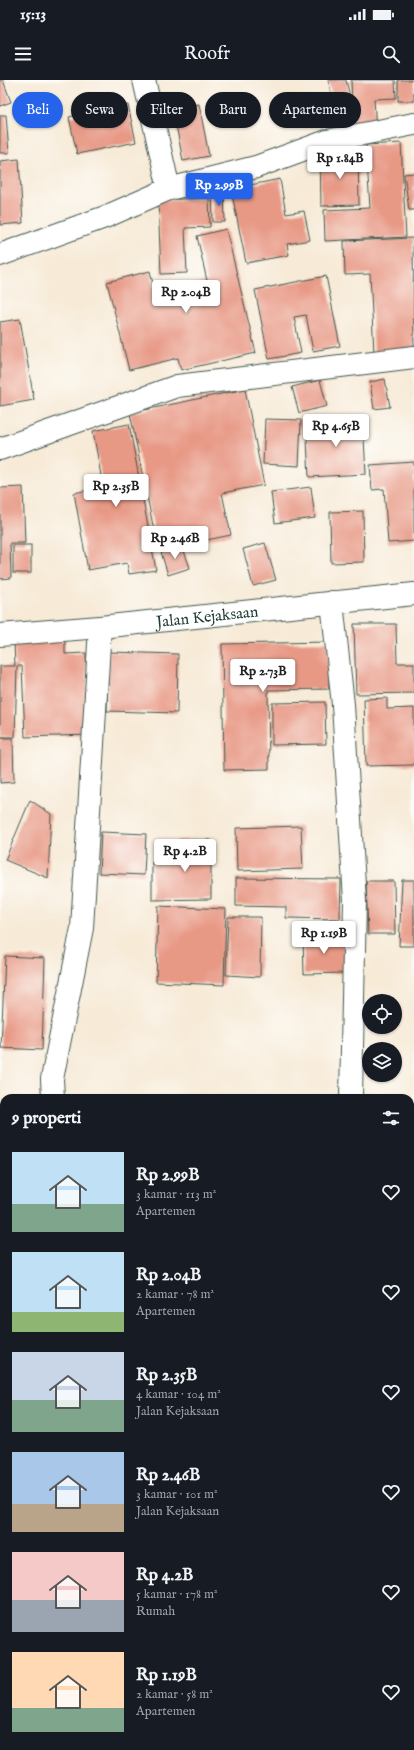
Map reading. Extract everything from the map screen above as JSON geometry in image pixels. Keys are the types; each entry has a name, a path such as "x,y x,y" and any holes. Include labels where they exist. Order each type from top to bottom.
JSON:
{"street":[{"path":"144,80 169,189"},
{"path":"0,255 105,216 169,189 256,166 327,141 414,124"},
{"path":"0,449 177,386 414,357"},
{"name":"Jalan Kejaksaan","path":"0,634 100,627 414,594"},
{"path":"332,602 342,706 355,902 350,1094"},
{"path":"53,1094 52,1079 82,928 100,627"}],"building":[{"path":"0,80 3,80 11,102 0,106"},
{"path":"328,80 346,80 349,92 331,92"},
{"path":"351,80 395,80 396,98 374,99 376,129 353,130 353,128 361,128 361,92 351,92"},
{"path":"398,80 414,80 414,101 398,101"},
{"path":"197,104 199,104 209,156 183,161 177,128 197,128"},
{"path":"128,105 136,142 77,154 71,128 128,128"},
{"path":"0,115 6,115 9,153 0,153"},
{"path":"401,143 406,237 325,241 324,210 370,208 366,145"},
{"path":"358,153 359,205 321,206 320,154"},
{"path":"19,159 23,223 0,225 0,161"},
{"path":"414,173 414,210 409,210 404,174"},
{"path":"280,179 286,214 304,211 310,240 287,244 289,255 246,263 231,189"},
{"path":"224,191 225,222 213,222 212,192"},
{"path":"209,198 210,227 185,228 187,273 161,274 158,200"},
{"path":"226,229 256,353 181,370 178,358 129,370 107,282 150,271 158,306 179,301 176,289 207,281 197,236"},
{"path":"413,238 414,351 374,353 370,274 345,275 344,241"},
{"path":"326,276 340,346 313,351 306,315 294,317 301,353 269,359 255,290"},
{"path":"20,319 34,400 0,406 0,322"},
{"path":"385,379 390,407 374,409 370,382"},
{"path":"320,380 327,406 299,413 292,387"},
{"path":"245,389 264,485 222,493 231,535 158,550 130,413"},
{"path":"265,419 301,420 299,466 263,464"},
{"path":"363,420 366,474 309,477 306,423"},
{"path":"129,424 156,570 129,574 127,563 88,570 74,493 103,487 93,431"},
{"path":"414,462 414,541 388,543 384,489 372,490 370,465"},
{"path":"23,487 25,543 10,543 11,578 0,579 0,488"},
{"path":"311,487 315,518 275,523 271,492"},
{"path":"363,511 364,562 331,563 330,512"},
{"path":"265,543 276,580 253,586 243,549"},
{"path":"13,545 31,545 31,573 13,573"},
{"path":"182,545 190,568 168,575 161,552"},
{"path":"354,624 396,624 397,663 414,663 414,693 356,694"},
{"path":"65,640 65,654 86,653 89,735 25,737 22,666 17,666 15,737 0,737 0,666 15,666 14,642"},
{"path":"329,642 329,689 268,690 269,769 224,770 222,644"},
{"path":"109,652 178,654 177,713 107,711"},
{"path":"387,698 387,709 414,708 414,765 366,766 364,699"},
{"path":"325,702 326,744 272,745 272,703"},
{"path":"0,738 13,738 14,782 0,783"},
{"path":"30,800 51,814 48,878 5,860"},
{"path":"301,826 303,869 237,871 236,828"},
{"path":"101,832 146,834 144,875 99,873"},
{"path":"178,840 211,840 211,899 152,900 152,862 178,862"},
{"path":"236,878 341,879 340,919 286,918 286,907 236,906"},
{"path":"402,880 414,880 414,946 399,946"},
{"path":"366,881 394,881 395,934 368,934"},
{"path":"158,906 226,909 224,985 156,982"},
{"path":"228,917 261,917 260,977 226,975"},
{"path":"344,936 346,973 304,974 303,937"},
{"path":"5,956 45,958 42,1050 1,1048"}]}
